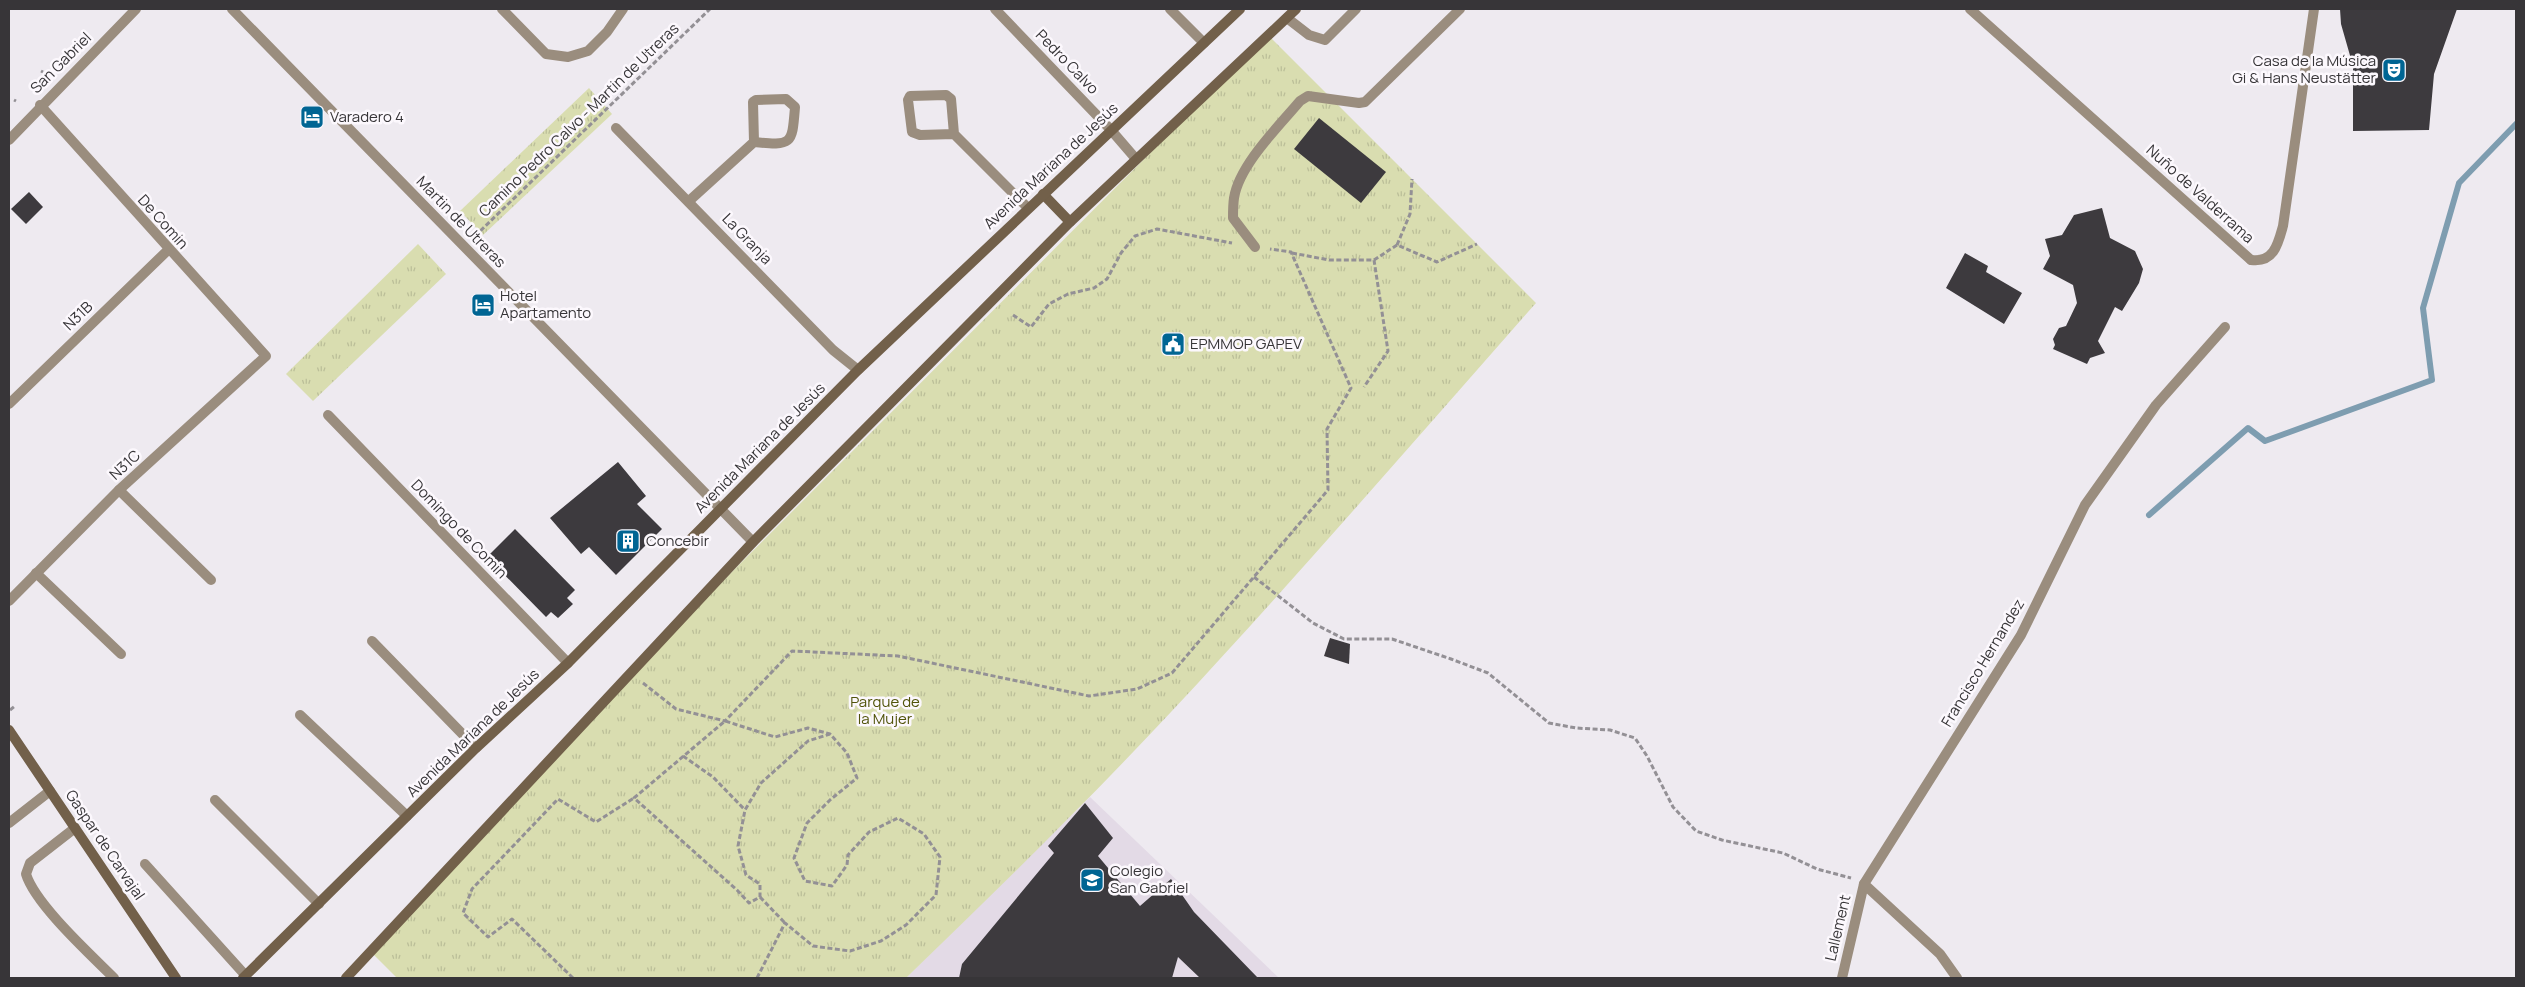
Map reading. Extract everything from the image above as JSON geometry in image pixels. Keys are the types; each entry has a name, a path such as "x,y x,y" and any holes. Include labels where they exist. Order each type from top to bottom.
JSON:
{"main road":[{"name":"Avenida Mariana de Jesús","path":"245,977 476,748 568,663 858,370 1240,9"},
{"path":"346,978 753,542 1070,222 1296,9"},
{"path":"1043,194 1070,222"},
{"name":"Gaspar de Carvajal","path":"9,730 176,978"}],"street":[{"name":"San Gabriel","path":"9,140 136,9"},
{"name":"Martin de Utreras","path":"232,9 753,542"},
{"path":"502,9 546,54 568,57 588,51 607,32 623,9"},
{"name":"Pedro Calvo","path":"995,9 1111,130 1136,159"},
{"path":"1170,9 1204,43"},
{"path":"1287,18 1309,35 1325,40 1356,9"},
{"path":"1255,247 1233,218 1234,197 1243,175 1256,156 1300,101 1308,96 1364,102 1460,9"},
{"name":"Nuño de Valderrama","path":"1970,9 2251,260 2264,260 2277,249 2283,226 2314,9"},
{"path":"954,134 920,135 912,132 908,100 910,96 946,95 951,99 954,134 1028,208"},
{"path":"688,201 754,142 781,143 793,136 795,107 790,101 786,99 756,100 753,102 754,142"},
{"name":"De Comin","path":"40,106 168,250 266,356"},
{"name":"La Granja","path":"616,128 834,350 858,370"},
{"name":"N31B","path":"9,404 168,250"},
{"name":"Francisco Hernandez","path":"1864,884 2021,635 2085,505 2156,405 2225,327"},
{"name":"N31C","path":"9,601 119,490 266,356"},
{"name":"Domingo de Comin","path":"328,415 568,663"},
{"path":"119,490 211,580"},
{"path":"36,573 121,654"},
{"path":"372,641 476,748"},
{"path":"300,715 407,816"},
{"path":"10,819 50,791"},
{"path":"215,800 319,904"},
{"path":"75,828 30,863 26,874 29,886 42,904 114,978"},
{"path":"145,864 245,977"},
{"path":"1864,884 1940,954 1957,978"},
{"name":"Lallement","path":"1842,978 1864,884"}],"path":[{"name":"Camino Pedro Calvo - Martin de Utreras","path":"464,247 710,9"},
{"path":"1013,315 1031,327 1049,304 1068,294 1094,288 1107,279 1121,253 1135,236 1157,229 1330,260 1374,260 1397,245 1410,214 1412,179"},
{"path":"1397,245 1436,262 1477,244"},
{"path":"574,978 512,919 488,937 463,913 472,890 558,799 596,822 634,798 725,721 792,651 898,656 1088,696 1137,689 1172,673 1328,490 1327,429 1351,388 1291,252"},
{"path":"1364,388 1388,351 1374,260"},
{"path":"1254,577 1312,623 1344,639 1392,639 1442,656 1488,673 1549,723 1576,728 1610,730 1635,738 1647,756 1672,806 1696,831 1722,840 1784,853 1817,869 1847,876 1864,884"},
{"path":"631,672 676,709 725,721 775,737 808,728 830,734 847,752 857,778 830,800 807,823 794,858 805,881 832,886 847,865 848,856 869,832 898,818 924,834 940,857 936,895 906,925 881,941 850,951 813,946 785,923 760,897 760,884 746,876 738,846 746,810 761,783 808,741 830,734"},
{"path":"10,710 15,706"},
{"path":"683,756 713,777 746,810"},
{"path":"634,798 737,890 748,903 760,897"},
{"path":"758,978 785,923"}],"shaded area":[{"name":"Colegio San Gabriel","path":"1090,797 1279,978 906,978"}],"green space":[{"name":"Parque de la Mujer","path":"1268,35 1536,303 1218,662 1074,813 906,978 397,978 371,952 631,673"},
{"path":"589,88 612,114 483,235 460,211"},
{"path":"418,244 446,274 313,401 286,374"}],"building":[{"name":"Casa de la Música Gi & Hans Neustätter","path":"2340,9 2457,9 2434,74 2429,130 2353,131 2353,66 2341,24"},
{"path":"1319,118 1386,172 1361,203 1294,149"},
{"path":"29,192 43,207 26,224 11,209"},
{"path":"2102,208 2110,238 2135,251 2143,269 2139,283 2122,311 2115,307 2098,341 2105,353 2090,358 2087,364 2053,349 2055,345 2053,339 2059,328 2066,326 2077,303 2073,285 2043,269 2050,256 2045,239 2062,235 2074,215"},
{"path":"1965,253 1988,266 1986,272 2022,293 2004,324 1946,288"},
{"path":"618,462 646,496 637,504 662,529 616,575 589,547 581,554 550,518"},
{"path":"515,529 575,590 567,598 573,604 558,618 551,612 546,617 487,557"},
{"path":"1330,638 1350,644 1349,664 1324,656"},
{"name":"Colegio San Gabriel","path":"1085,803 1113,838 1098,856 1140,906 1171,879 1194,912 1258,978 1200,978 1178,957 1172,978 959,978 962,964 1054,853 1048,846"}],"waterway":[{"path":"2149,515 2248,428 2265,441 2432,380 2423,308 2459,183 2516,124"}],"place":[{"name":"Casa de la Música Gi & Hans Neustätter","path":"2394,70"},
{"name":"Varadero 4","path":"312,117"},
{"name":"Hotel Apartamento","path":"483,305"},
{"name":"EPMMOP GAPEV","path":"1173,344"},
{"name":"Concebir","path":"628,541"},
{"name":"Colegio San Gabriel","path":"1092,880"}]}
